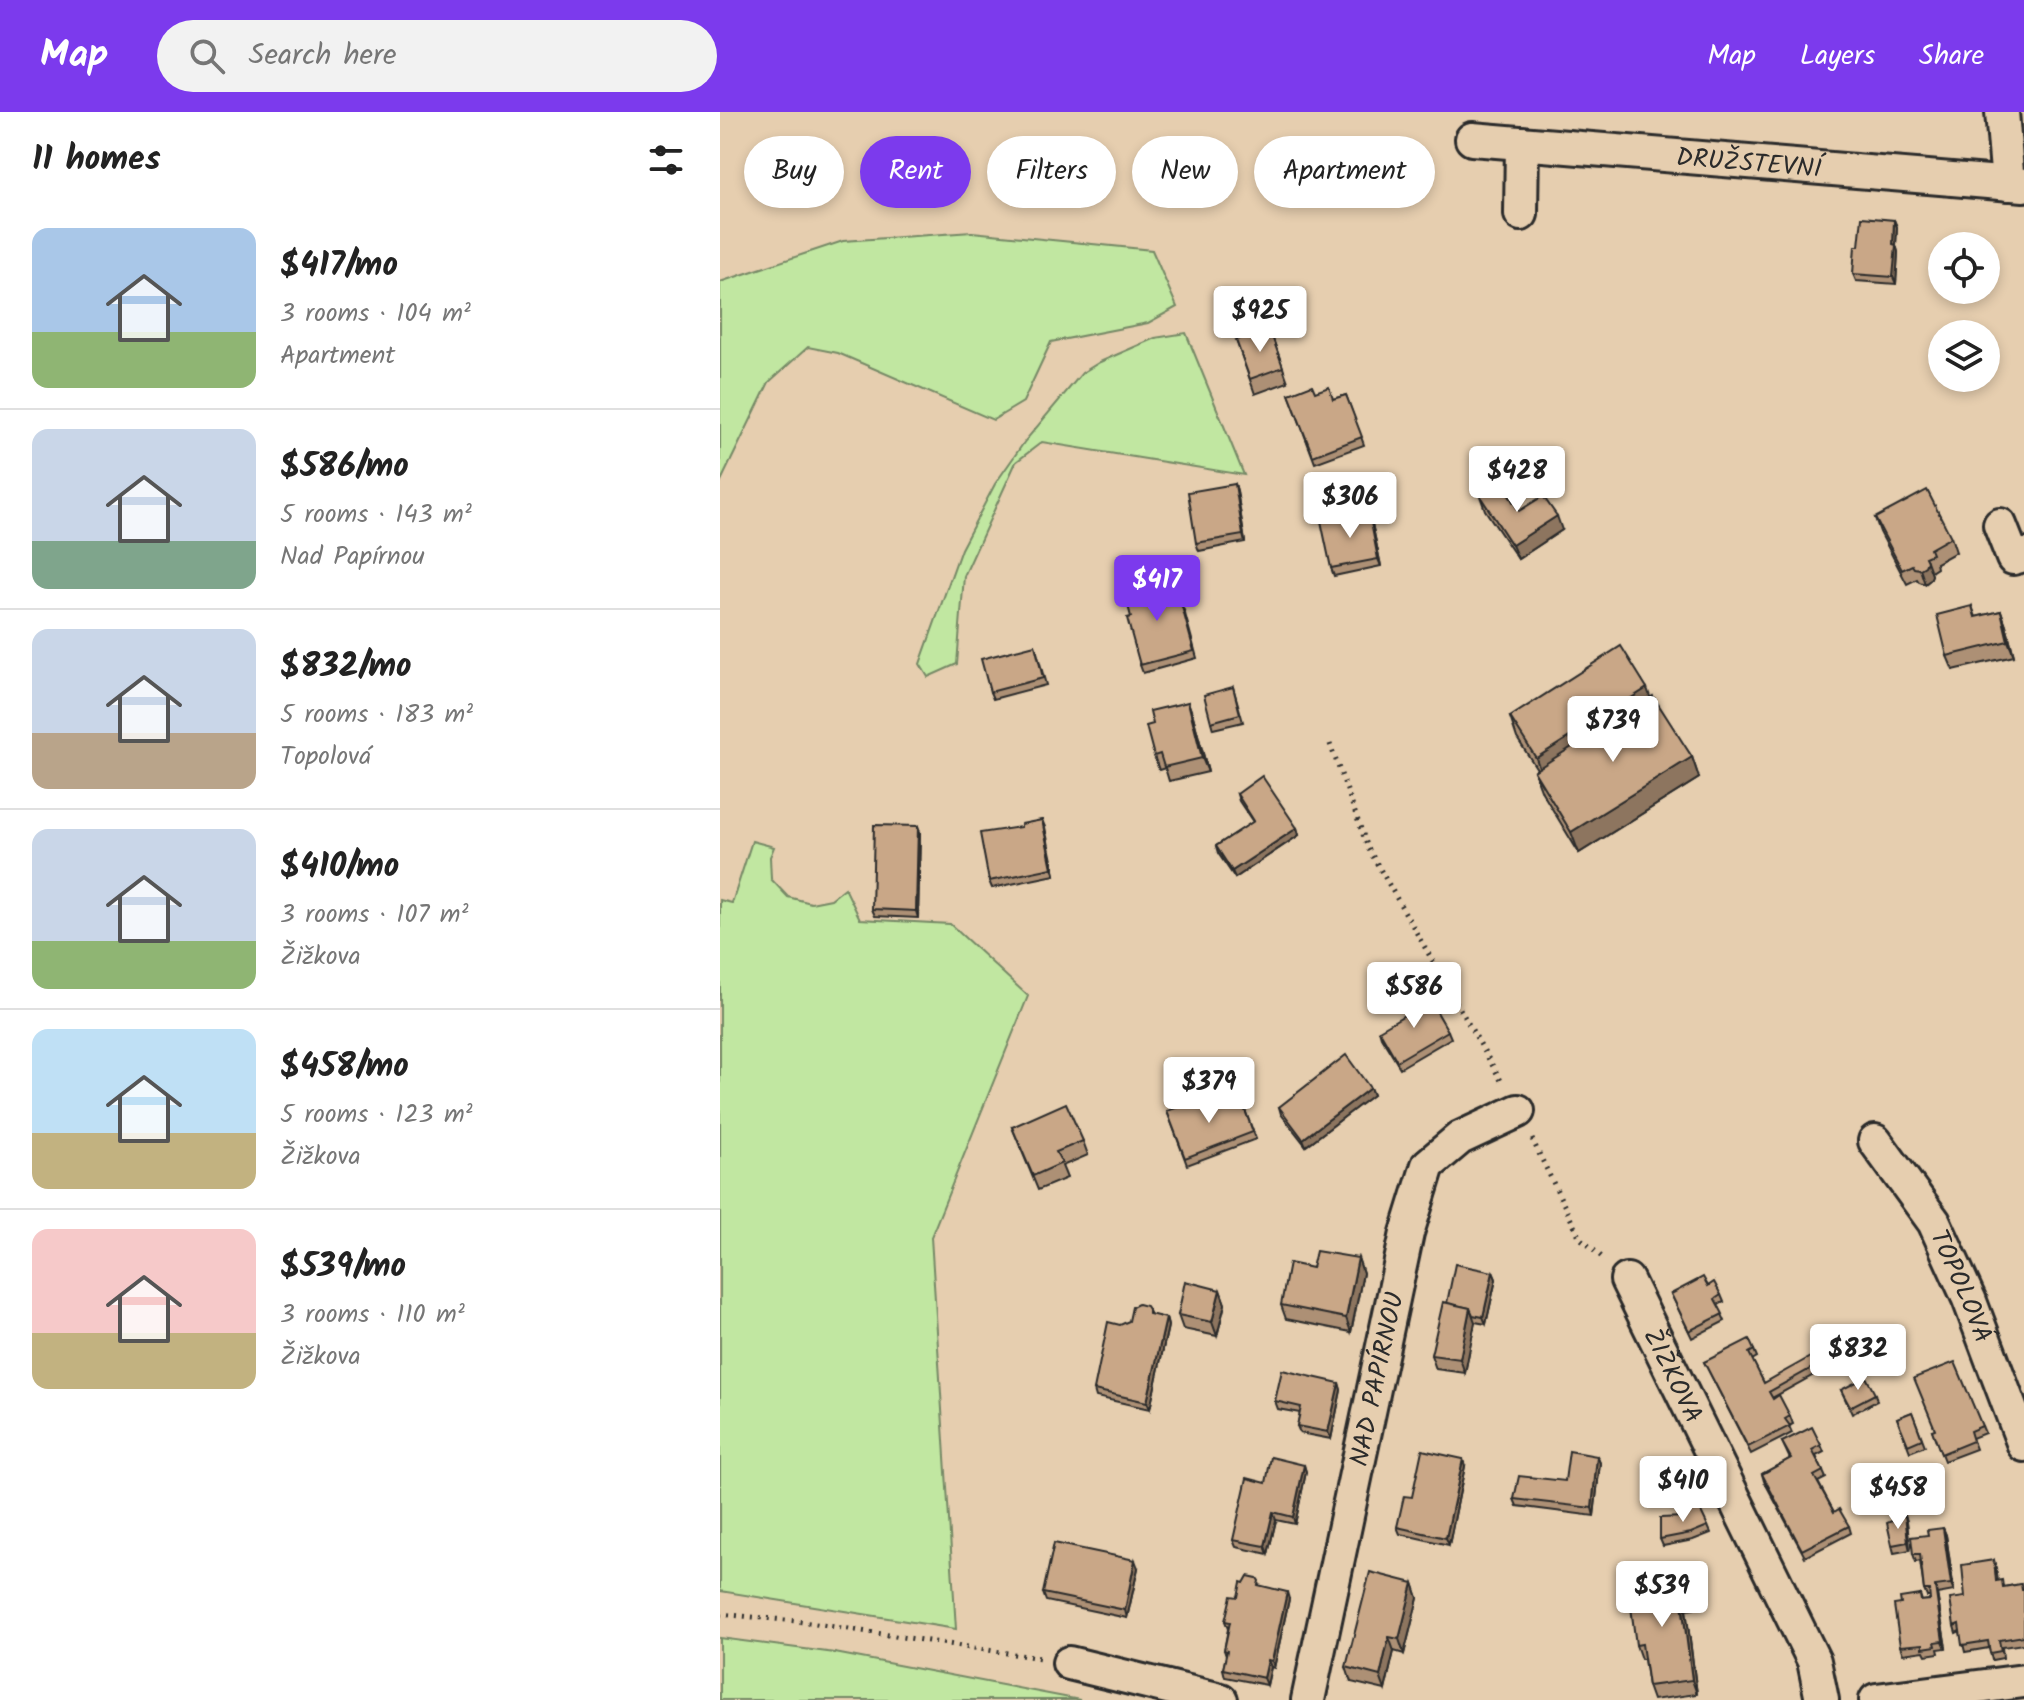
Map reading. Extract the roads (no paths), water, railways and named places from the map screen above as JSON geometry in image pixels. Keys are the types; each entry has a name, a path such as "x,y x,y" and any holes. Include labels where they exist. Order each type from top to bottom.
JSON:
{"street":[{"path":"2002,112 2016,184"},
{"name":"DRUŽSTEVNÍ","path":"1472,139 2016,184"},
{"path":"1521,214 1522,143"},
{"path":"2000,525 2013,558 2024,555"},
{"name":"NAD PAPÍRNOU","path":"1308,1700 1407,1233 1428,1165 1460,1138 1518,1111"},
{"name":"TOPOLOVÁ","path":"1875,1141 1934,1222 1969,1299 2024,1445"},
{"name":"ŽIŽKOVA","path":"1627,1280 1814,1661 1822,1700"},
{"path":"1069,1663 1221,1700"},
{"path":"1876,1700 2024,1681"}]}
